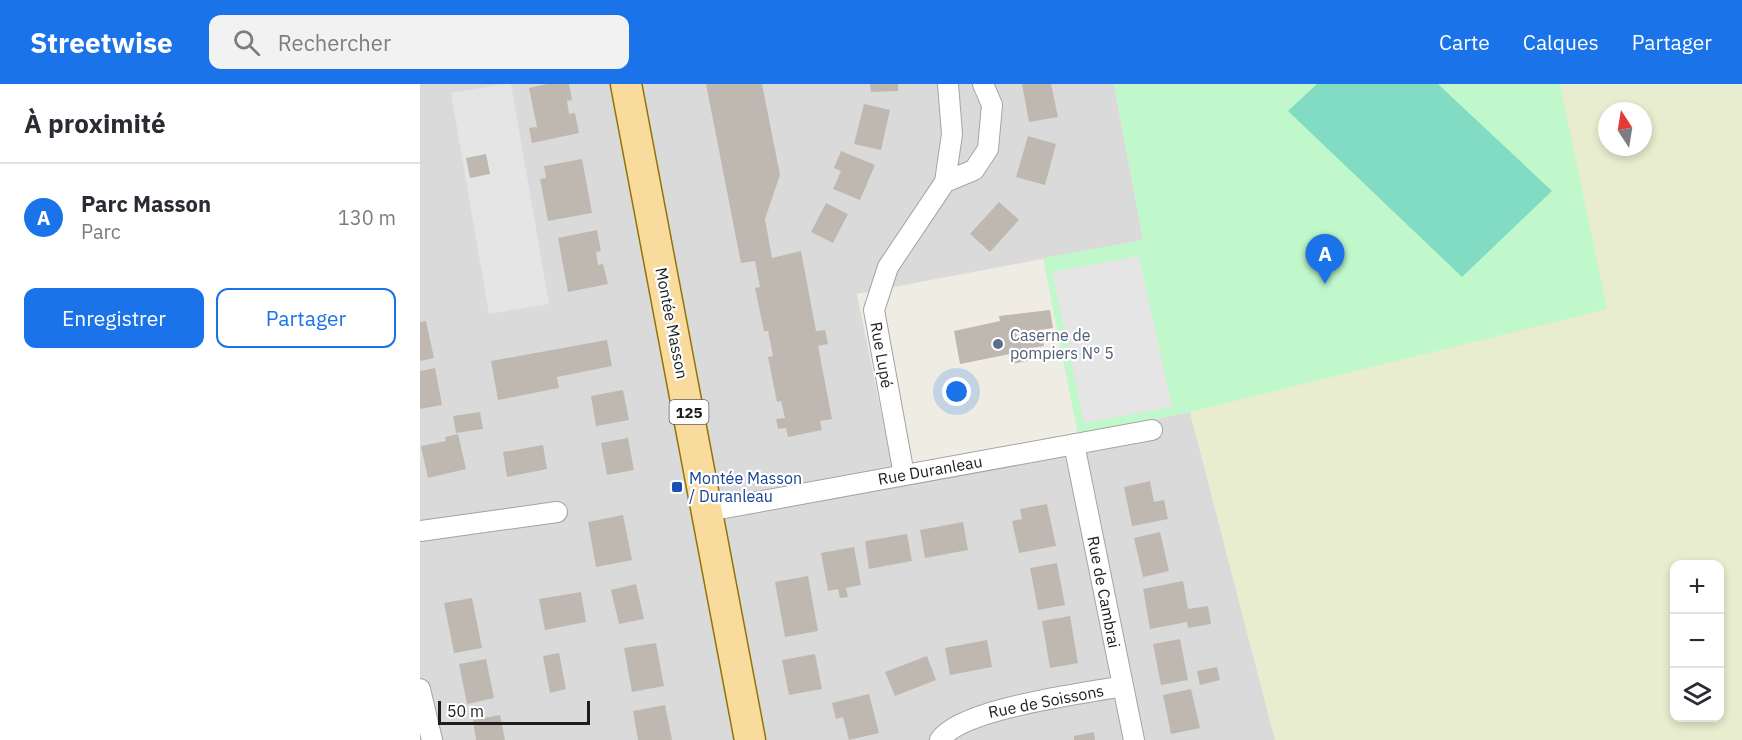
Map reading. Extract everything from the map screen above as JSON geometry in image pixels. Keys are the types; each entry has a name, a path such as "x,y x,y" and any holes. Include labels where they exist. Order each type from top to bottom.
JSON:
{"main road":[{"name":"Montée Masson","path":"626,84 750,740"}],"street":[{"name":"Rue Lupé","path":"904,475 874,310 888,267 945,182 952,134 948,84"},
{"path":"945,182 974,170 988,148 992,105 983,84"},
{"name":"Rue Duranleau","path":"708,511 1152,430"},
{"name":"Rue de Cambrai","path":"1074,444 1134,740"},
{"path":"420,531 557,512"},
{"name":"Rue de Soissons","path":"940,740 944,734 981,714 1123,686"},
{"path":"420,690 432,740"}],"shaded area":[{"path":"420,84 1114,84 1143,240 857,294 896,486 1078,435 1190,412 1275,740 420,740"},
{"path":"511,84 549,304 489,314 451,93"},
{"path":"1139,256 1172,407 1084,423 1052,272"}],"green space":[{"path":"1114,84 1560,84 1607,309 1190,412 1078,435 1043,258 1143,240"},
{"path":"1317,84 1438,84 1552,191 1462,277 1288,111"},
{"path":"1560,84 1742,84 1742,740 1275,740 1190,412 1606,309"}],"building":[{"path":"547,84 569,84 572,100 567,101 569,114 575,113 579,133 532,143 529,128 537,127 529,88"},
{"path":"706,84 762,84 780,175 765,219 772,258 801,251 816,331 825,330 828,344 818,346 832,419 820,421 822,430 788,437 786,428 778,429 776,419 785,418 781,401 777,402 768,357 773,356 768,331 764,331 755,288 760,287 755,261 741,263"},
{"path":"870,84 898,84 898,91 871,92"},
{"path":"1022,84 1051,84 1058,117 1029,122"},
{"path":"864,104 890,110 881,150 854,144"},
{"path":"1028,136 1056,144 1045,185 1016,177"},
{"path":"841,151 875,165 860,200 833,189 841,171 834,168"},
{"path":"486,154 490,174 470,178 466,158"},
{"path":"582,159 592,213 548,221 540,179 546,178 544,166"},
{"path":"999,202 1019,220 990,252 970,234"},
{"path":"826,203 848,214 833,243 811,232"},
{"path":"597,230 601,251 596,252 598,265 603,264 608,284 568,292 558,238"},
{"path":"1050,310 1053,328 1041,330 1044,346 1032,348 1035,359 1012,364 1010,354 960,364 954,331 1000,321 999,316"},
{"path":"426,321 434,358 420,361 420,322"},
{"path":"607,340 612,366 557,377 559,388 498,400 491,361"},
{"path":"435,368 442,405 420,409 420,371"},
{"path":"623,390 629,420 596,426 591,396"},
{"path":"480,412 483,429 456,433 453,416"},
{"path":"458,434 466,469 428,478 421,446 446,441 445,437"},
{"path":"628,438 634,470 607,475 601,443"},
{"path":"543,445 547,469 507,477 503,452"},
{"path":"1150,481 1154,502 1164,500 1168,519 1132,526 1124,487"},
{"path":"1047,504 1056,546 1019,553 1012,521 1022,519 1020,509"},
{"path":"623,515 632,560 596,567 588,522"},
{"path":"963,522 968,550 925,558 920,530"},
{"path":"1160,532 1169,571 1143,577 1134,538"},
{"path":"907,534 912,561 869,569 865,541"},
{"path":"854,547 861,585 846,588 848,597 840,598 838,589 828,591 821,553"},
{"path":"1057,563 1065,605 1038,610 1030,568"},
{"path":"808,576 818,631 785,637 775,582"},
{"path":"1183,581 1188,609 1208,606 1211,624 1188,628 1187,622 1150,629 1143,589"},
{"path":"636,584 644,619 619,624 611,590"},
{"path":"581,592 586,622 545,630 539,599"},
{"path":"472,598 482,648 454,653 444,603"},
{"path":"1070,616 1078,663 1050,668 1042,621"},
{"path":"1180,639 1188,680 1161,685 1153,644"},
{"path":"987,640 992,667 950,675 945,648"},
{"path":"656,643 664,686 632,692 624,648"},
{"path":"559,653 566,689 550,693 543,656"},
{"path":"815,654 822,689 789,695 782,660"},
{"path":"927,656 936,680 895,696 885,672"},
{"path":"486,659 494,698 467,704 459,664"},
{"path":"1217,667 1220,680 1200,685 1197,671"},
{"path":"1191,689 1200,728 1171,734 1163,695"},
{"path":"869,694 879,733 849,740 843,717 836,719 832,703"},
{"path":"665,705 672,740 638,740 633,711"},
{"path":"500,715 505,740 476,740 473,720"},
{"path":"1094,732 1095,740 1074,740 1074,736"}],"place":[{"name":"Parc Masson","path":"1325,284"},
{"name":"Caserne de pompiers N° 5","path":"998,344"},
{"name":"Montée Masson / Duranleau","path":"677,487"}]}
